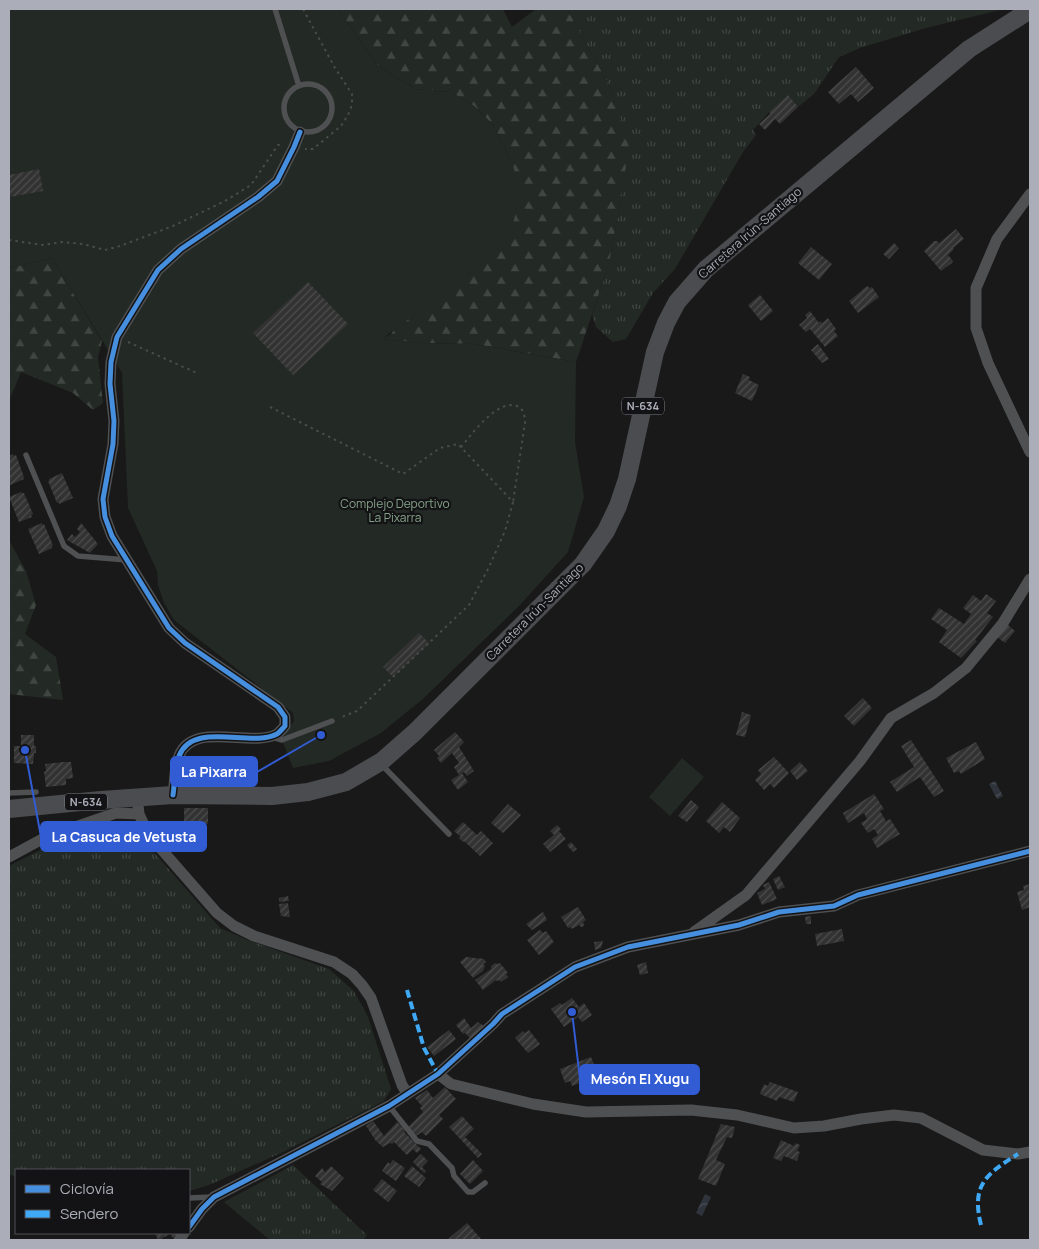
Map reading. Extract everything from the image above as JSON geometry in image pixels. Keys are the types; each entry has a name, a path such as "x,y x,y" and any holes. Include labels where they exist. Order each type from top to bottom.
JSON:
{"highway":[{"name":"Carretera Irún-Santiago","path":"9,809 35,800 138,806 173,795 272,796 308,792 346,782 380,763 415,732 583,564 606,531 618,506 627,479 655,352 666,323 678,302 706,269 955,60 1030,10"},
{"name":"Carretera Irún-Santiago","path":"9,820 35,800"}],"street":[{"path":"173,795 178,757 184,746 195,740 209,737 268,736 276,734 285,726 285,717 278,708 185,643 169,628 112,536 105,517 103,499 113,444 114,421 110,384 111,362 117,337 158,270 181,248 258,197 277,181 300,132"},
{"path":"1030,194 997,239 976,288 976,328 988,362 1030,452"},
{"path":"689,935 746,895 860,761 891,718 934,693 966,668 1003,623 1030,579"},
{"path":"9,857 46,837 138,806 148,834 217,913 234,926 254,936 334,962 352,974 371,998 402,1085 407,1093"},
{"path":"190,1226 214,1197 389,1106 438,1074 502,1014 575,967 628,948 738,925 779,912 834,906 858,895 1030,851"},
{"path":"438,1074 451,1084 532,1104 586,1112 691,1110 737,1115 794,1128 824,1126 861,1118 894,1115 922,1118 984,1150 1018,1154 1030,1152"}],"lane":[{"path":"275,9 299,86"},
{"path":"303,84 322,88 332,104 331,118 319,130 300,132 287,122 283,110 287,94 299,86 303,84"},
{"path":"26,455 64,546 78,556 127,560"},
{"path":"268,736 282,740 332,721"},
{"path":"380,763 449,834"},
{"path":"9,793 35,800"},
{"path":"389,1106 417,1142 429,1144 452,1168 454,1176 468,1192 473,1192 485,1183"},
{"path":"190,1198 214,1197"}],"path":[{"path":"9,240 43,244 62,242 83,244 105,250 120,246 173,226 224,201 251,185 278,145 284,144 304,149 313,149 341,126 352,105 352,94 335,68 303,9"},
{"path":"117,337 199,374"},
{"path":"332,721 357,711 469,605 490,567 505,530 513,502 525,423 523,412 518,407 506,406 498,410 488,417 460,446"},
{"path":"270,407 403,474 440,448 458,444 513,502"}],"green space":[{"name":"Complejo Deportivo La Pixarra","path":"9,9 338,9 377,65 415,89 451,92 474,106 493,125 512,162 520,191 514,220 493,256 382,339 419,343 475,344 576,362 575,442 584,497 568,552 519,606 424,698 381,733 329,761 293,768 282,740 284,734 294,721 293,713 174,620 164,603 158,585 157,571 128,508 122,373 52,258 9,268"},
{"path":"338,9 503,9 512,27 536,9 567,9 614,94 629,146 609,263 576,362 475,344 419,343 381,339 391,334 512,162 493,125 474,106 451,92 415,89 377,65"},
{"path":"567,9 1004,9 926,28 860,48 839,57 814,94 798,107 788,96 769,112 753,130 756,135 743,152 675,269 653,293 626,339 613,342 596,327 592,315 609,263 620,204 614,94"},
{"path":"52,258 102,341 98,357 103,403 93,410 73,393 21,372 9,401 9,268"},
{"path":"9,540 26,571 36,605 25,634 56,657 63,700 9,694"},
{"path":"682,758 704,777 670,816 649,797"},
{"path":"131,826 220,928 329,969 354,991 368,1017 391,1089 384,1101 283,1152 209,1185 190,1191 190,1169 15,1169 15,1177 9,1174 9,866 48,846 110,827"},
{"path":"293,1165 367,1235 363,1240 270,1240 224,1202"}],"water":[{"path":"995,781 1003,796 997,799 989,784"},
{"path":"705,1194 711,1197 702,1216 696,1213"}],"building":[{"path":"856,67 874,88 858,102 851,94 839,104 828,92"},
{"path":"788,95 798,107 780,124 775,119 765,130 759,124"},
{"path":"39,169 43,191 9,197 9,175"},
{"path":"956,229 964,239 948,255 953,261 952,263 941,271 924,251 934,241 939,243"},
{"path":"894,243 899,248 889,259 883,254"},
{"path":"811,247 832,264 819,280 798,263"},
{"path":"308,282 348,324 293,375 253,333"},
{"path":"867,286 872,287 879,297 858,313 849,301"},
{"path":"760,295 773,311 761,321 748,305"},
{"path":"810,311 819,323 828,318 836,329 834,331 838,336 825,347 810,329 806,332 799,325 807,318 805,315"},
{"path":"818,344 829,359 822,363 811,350"},
{"path":"743,374 750,377 749,380 759,385 752,401 735,393"},
{"path":"13,454 14,456 16,455 24,479 10,485 9,456"},
{"path":"62,473 73,498 59,504 48,481"},
{"path":"21,492 24,493 33,514 31,515 32,517 19,522 9,497"},
{"path":"42,523 53,545 52,548 39,554 28,529"},
{"path":"81,523 98,544 90,553 67,540 72,534 75,537 80,532 77,529"},
{"path":"986,594 996,601 987,613 993,617 975,640 977,641 961,658 939,642 947,630 931,619 939,608 964,624 971,614 963,608 973,595 981,601"},
{"path":"1008,625 1015,631 1005,643 997,637"},
{"path":"419,633 429,643 393,677 383,667"},
{"path":"863,698 872,708 854,726 844,716"},
{"path":"742,712 751,715 745,737 736,735"},
{"path":"455,732 464,742 459,747 474,771 467,776 464,772 462,773 468,782 458,790 451,780 459,775 454,767 459,763 452,753 441,763 437,758 439,756 434,750"},
{"path":"21,735 34,735 36,753 34,753 33,764 14,763 14,746 21,746"},
{"path":"911,740 944,791 934,797 920,777 897,792 890,782 914,767 901,746"},
{"path":"976,742 985,759 961,774 959,771 954,773 946,758"},
{"path":"774,757 789,773 774,788 770,784 764,790 755,780 761,774 758,770"},
{"path":"71,762 73,778 66,779 66,785 46,787 45,764"},
{"path":"800,762 808,771 797,780 790,771"},
{"path":"874,794 884,809 880,811 886,821 890,819 900,834 877,848 872,839 878,835 874,829 868,833 861,823 867,819 864,813 848,823 843,813"},
{"path":"691,800 699,807 687,822 678,816"},
{"path":"722,802 740,818 730,832 724,827 719,833 706,821"},
{"path":"508,804 521,815 503,833 491,823"},
{"path":"184,808 208,808 208,824 192,824 192,826 188,826 188,824 184,824"},
{"path":"463,822 477,835 481,831 493,843 480,856 463,842 459,838 461,837 454,831"},
{"path":"557,825 561,829 559,831 566,839 550,852 543,844 554,835 550,831"},
{"path":"571,842 577,849 573,852 567,845"},
{"path":"779,876 785,887 778,890 773,879"},
{"path":"769,882 777,899 762,905 757,893 765,889 763,885"},
{"path":"1030,884 1030,907 1022,910 1017,892 1024,890 1023,886"},
{"path":"288,896 289,901 279,902 279,898"},
{"path":"288,903 290,917 281,916 279,904"},
{"path":"578,907 586,920 583,922 584,926 581,927 579,925 572,929 571,927 568,928 561,917"},
{"path":"543,912 547,920 532,930 526,924"},
{"path":"811,916 811,924 806,924 805,917"},
{"path":"842,929 844,941 817,946 815,934"},
{"path":"540,930 543,933 546,931 554,942 539,955 527,940"},
{"path":"603,941 601,948 595,950 594,942"},
{"path":"466,957 484,959 486,962 483,964 485,966 483,971 473,978 460,962"},
{"path":"646,962 648,973 640,975 637,965"},
{"path":"495,963 500,963 508,973 506,974 508,977 501,982 496,980 483,990 475,980 491,969 491,966"},
{"path":"572,998 579,1007 584,1003 592,1015 582,1022 578,1017 564,1027 551,1009 560,1003 562,1005"},
{"path":"464,1018 471,1028 478,1022 484,1026 471,1039 465,1033 463,1034 456,1025"},
{"path":"449,1030 456,1039 434,1056 427,1047"},
{"path":"529,1030 540,1044 528,1053 515,1038 523,1031 525,1033"},
{"path":"591,1057 597,1072 584,1077 585,1081 572,1086 570,1081 565,1083 560,1069"},
{"path":"770,1082 798,1092 794,1102 779,1097 777,1101 760,1094 764,1084 768,1086"},
{"path":"445,1087 456,1099 439,1115 443,1119 426,1136 422,1132 416,1136 408,1127 423,1112 420,1108 422,1106 415,1098 427,1090 433,1098"},
{"path":"462,1116 474,1129 465,1137 482,1154 478,1158 449,1127"},
{"path":"373,1121 384,1136 397,1122 421,1149 417,1153 413,1149 407,1155 394,1142 383,1147 376,1141 366,1126"},
{"path":"721,1124 735,1127 732,1138 727,1137 716,1160 725,1164 716,1186 698,1179"},
{"path":"781,1140 794,1146 795,1143 800,1145 797,1151 800,1152 797,1161 784,1156 781,1161 773,1158"},
{"path":"421,1154 428,1161 422,1167 426,1171 424,1173 413,1162"},
{"path":"393,1160 405,1168 396,1181 382,1171 388,1162 390,1164"},
{"path":"473,1160 483,1171 470,1184 460,1174"},
{"path":"331,1166 344,1178 332,1191 320,1184 322,1182 315,1176 322,1168 325,1172"},
{"path":"412,1166 426,1178 419,1187 404,1176"},
{"path":"382,1179 397,1191 388,1202 373,1190"},
{"path":"467,1223 482,1240 447,1240"},
{"path":"155,1234 169,1234 162,1238 163,1240 158,1240"}],"marked path":[{"path":"407,990 424,1048 438,1074"},
{"path":"981,1225 978,1200 984,1182 997,1168 1018,1154"}],"cycle path":[{"path":"173,795 177,760 186,745 197,739 209,737 253,738 277,734 285,726 285,717 278,707 185,643 169,628 112,536 105,517 103,499 113,444 114,421 110,384 111,362 117,337 158,270 181,249 258,197 277,181 300,132"},
{"path":"190,1226 214,1197 389,1106 438,1074 502,1014 575,967 628,947 739,925 779,912 834,906 858,895 1030,851"}],"place":[{"name":"La Pixarra","path":"321,735"},
{"name":"La Casuca de Vetusta","path":"25,750"},
{"name":"Mesón El Xugu","path":"572,1012"}]}
